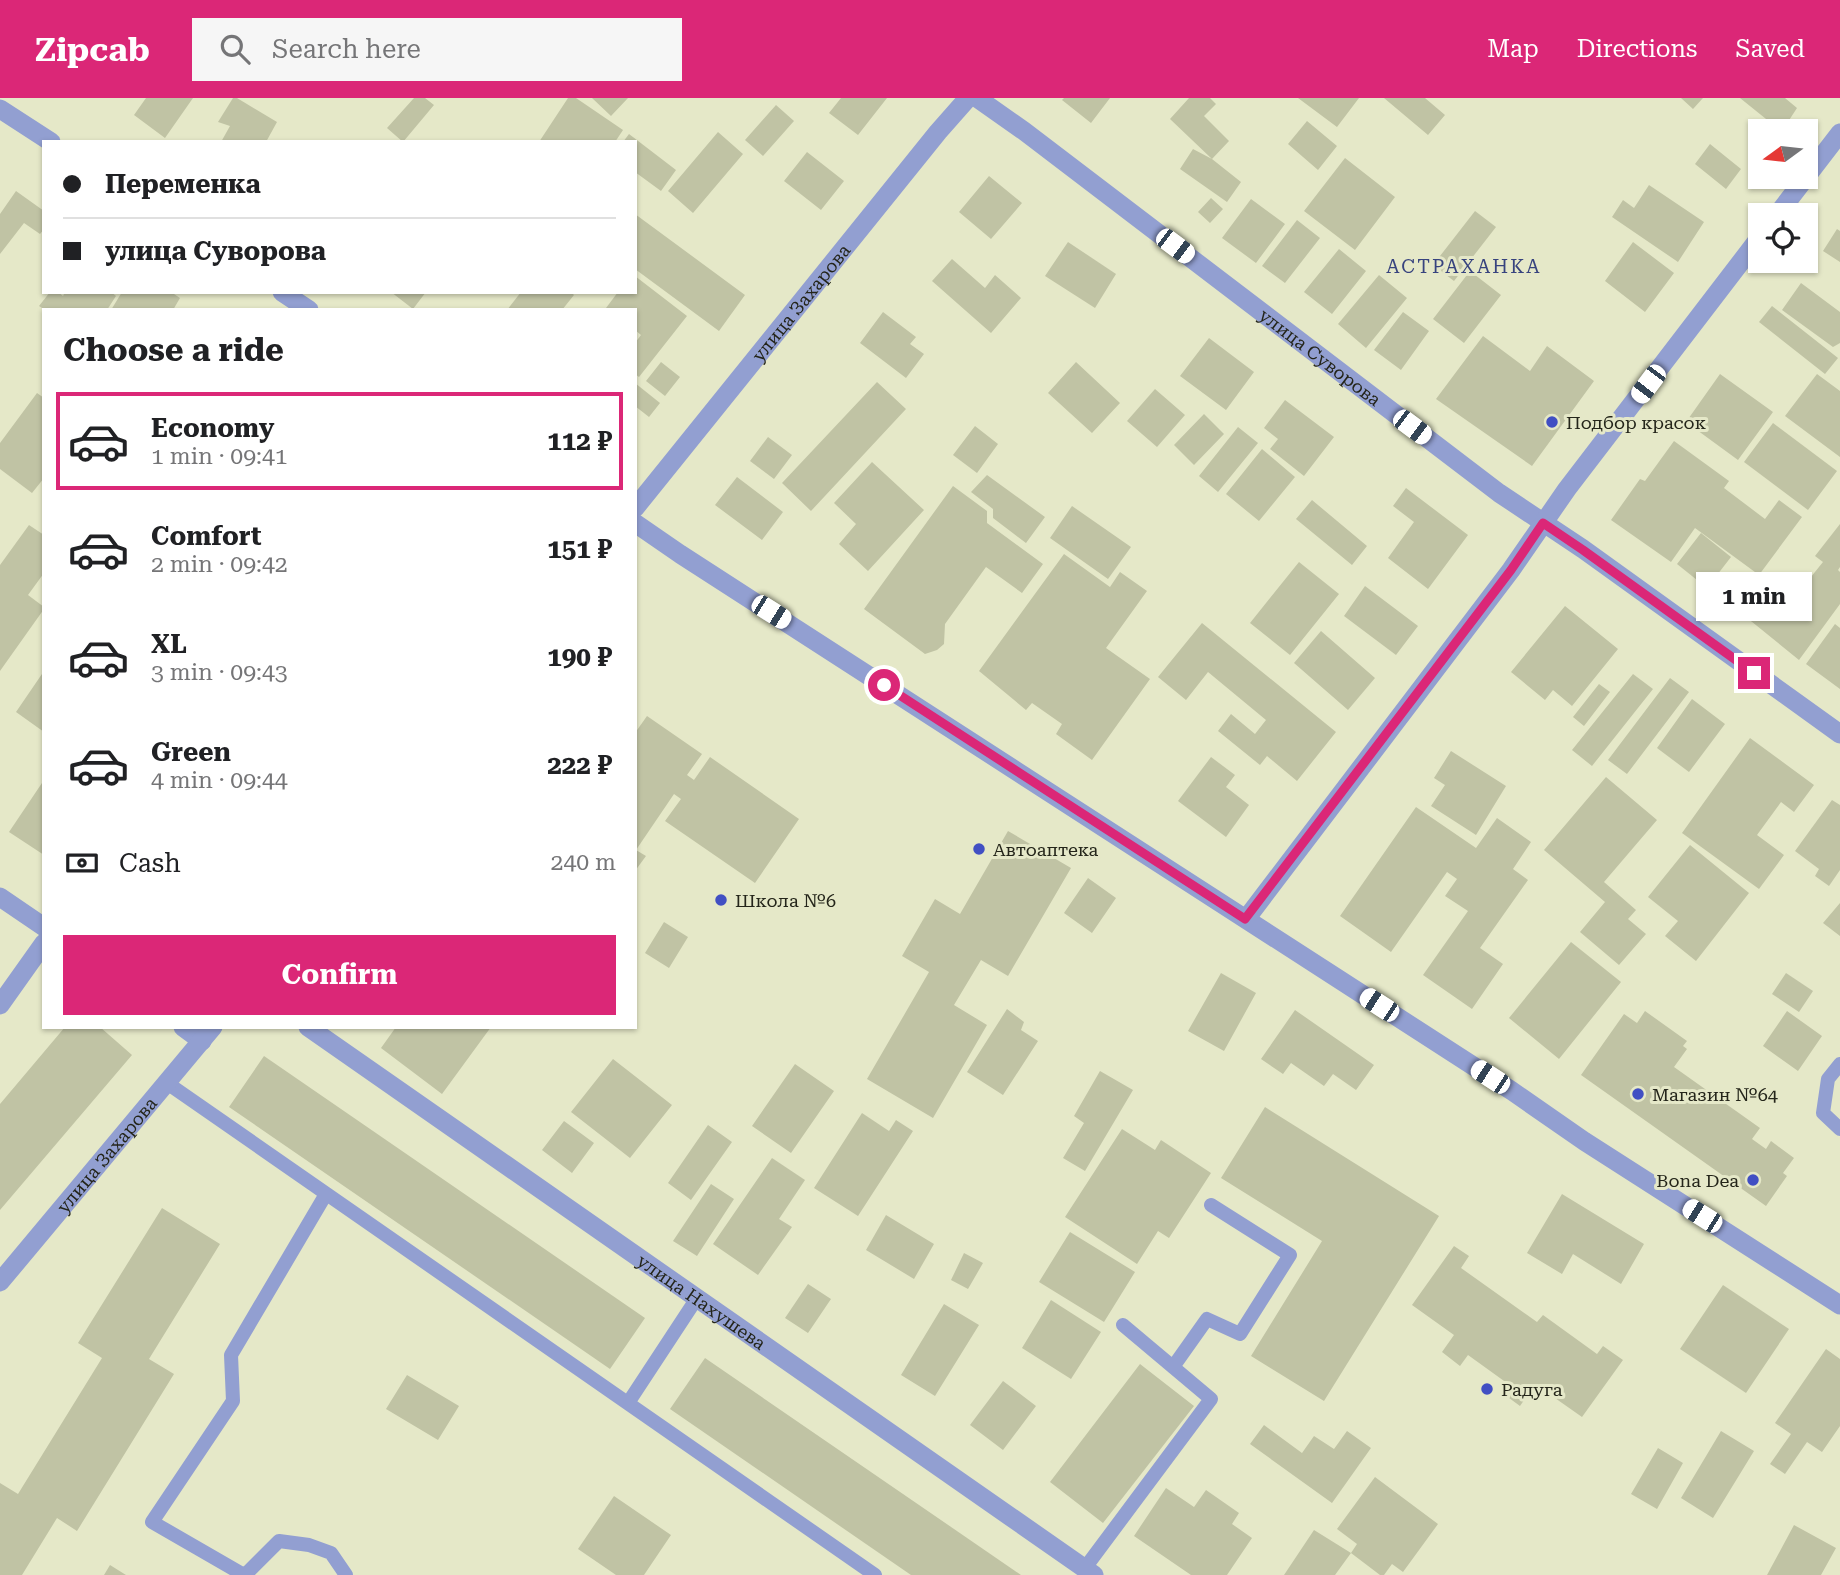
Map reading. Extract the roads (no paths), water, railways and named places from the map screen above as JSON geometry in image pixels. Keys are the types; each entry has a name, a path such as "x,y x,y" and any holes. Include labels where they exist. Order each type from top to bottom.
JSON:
{"street":[{"name":"улица Захарова","path":"637,506 968,98"},
{"name":"улица Суворова","path":"977,98 1499,493 1840,734"},
{"path":"0,109 48,140"},
{"path":"1786,203 1840,133"},
{"path":"1245,919 1748,253"},
{"path":"285,294 306,308"},
{"path":"637,524 1512,1091 1613,1160 1840,1304"},
{"path":"0,897 42,926"},
{"path":"0,1005 42,946"},
{"path":"190,1029 207,1034"},
{"name":"улица Нахушева","path":"311,1029 1089,1572"},
{"name":"улица Захарова","path":"0,1282 207,1034"}],"lane":[{"path":"1840,1064 1828,1079 1823,1113 1840,1129"},
{"path":"167,1083 875,1575"},
{"path":"326,1194 231,1355 233,1401 152,1522 244,1575 279,1541 309,1545 331,1553 346,1575"},
{"path":"1173,1367 1207,1319 1240,1334 1290,1255 1212,1205"},
{"path":"628,1403 697,1298"},
{"path":"1089,1572 1211,1399 1123,1325"}],"place":[{"name":"Подбор красок","path":"1552,422"},
{"name":"Автоаптека","path":"979,849"},
{"name":"Школа №6","path":"721,900"},
{"name":"Магазин №64","path":"1638,1094"},
{"name":"Bona Dea","path":"1753,1180"},
{"name":"Радуга","path":"1487,1389"}],"district":[{"name":"АСТРАХАНКА","path":"1464,266"}]}
